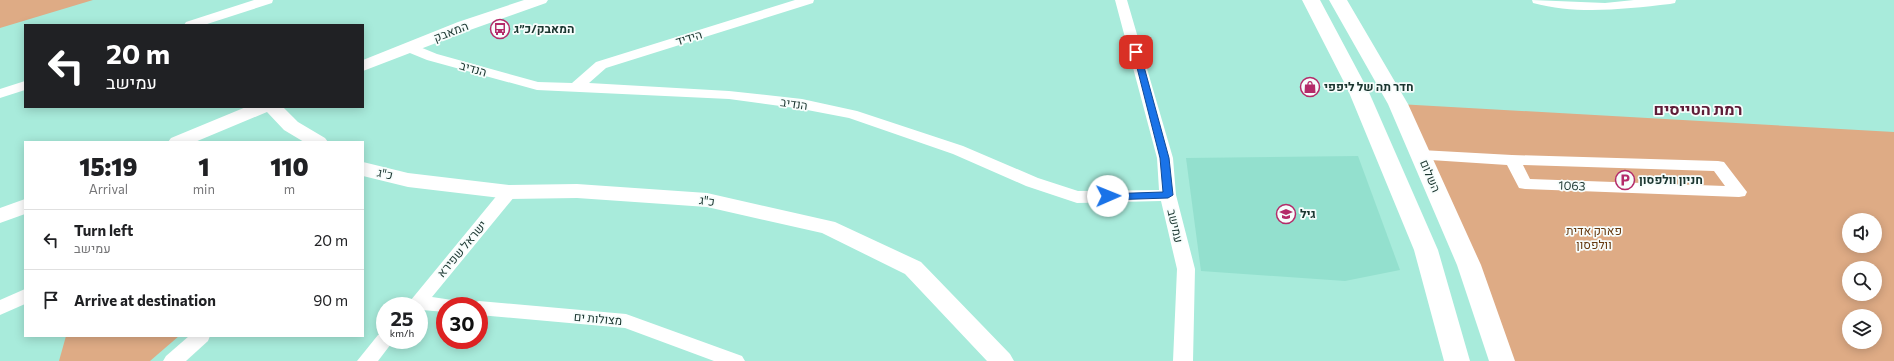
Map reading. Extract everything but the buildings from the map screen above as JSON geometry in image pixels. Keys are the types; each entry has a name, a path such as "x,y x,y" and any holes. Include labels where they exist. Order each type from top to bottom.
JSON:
{"main road":[{"path":"1311,0 1358,90 1426,250 1457,361"},
{"name":"השלום","path":"1338,0 1398,104 1469,265 1502,361"}],"street":[{"path":"195,24 267,0"},
{"name":"המאבק","path":"364,66 540,0"},
{"name":"הידיד","path":"576,87 601,65 808,0"},
{"name":"עמישב","path":"1121,0 1124,6 1165,158 1168,195 1186,269 1183,361"},
{"path":"1538,0 1549,3 1605,7 1670,0"},
{"name":"הנדיב","path":"410,48 432,57 537,86 729,95 802,104 852,114 958,150 1032,182 1077,197 1168,195"},
{"path":"0,94 24,85"},
{"path":"180,141 260,108"},
{"path":"274,108 291,126 316,141"},
{"path":"1421,155 1512,160"},
{"name":"1063","path":"1512,160 1718,166 1739,192 1524,184 1512,160"},
{"name":"כ\"ג","path":"364,169 408,180 509,192 577,191 707,200 828,227 913,268 1002,361"},
{"name":"ישראל שפירא","path":"423,297 509,192"},
{"path":"0,216 24,206"},
{"path":"0,308 24,296"},
{"name":"מצולות ים","path":"488,309 626,321 735,361"},
{"path":"173,361 200,337"},
{"path":"367,361 378,349"}],"shaded area":[{"name":"גיל","path":"1358,156 1400,270 1345,281 1201,271 1186,158"}],"green space":[{"path":"0,0 93,0 0,28"},
{"name":"פארק אדית וולפסון","path":"1398,104 1894,132 1894,361 1502,361"},
{"path":"66,337 178,337 150,361 59,361"}],"place":[{"name":"המאבק/כ״ג","path":"500,29"},
{"name":"חדר תה של ליפפי","path":"1310,87"},
{"name":"חניון וולפסון","path":"1625,180"},
{"name":"גיל","path":"1286,214"}],"district":[{"name":"רמת הטייסים","path":"1698,109"}],"route":[{"path":"1108,196 1168,195 1165,158 1136,52"}]}
